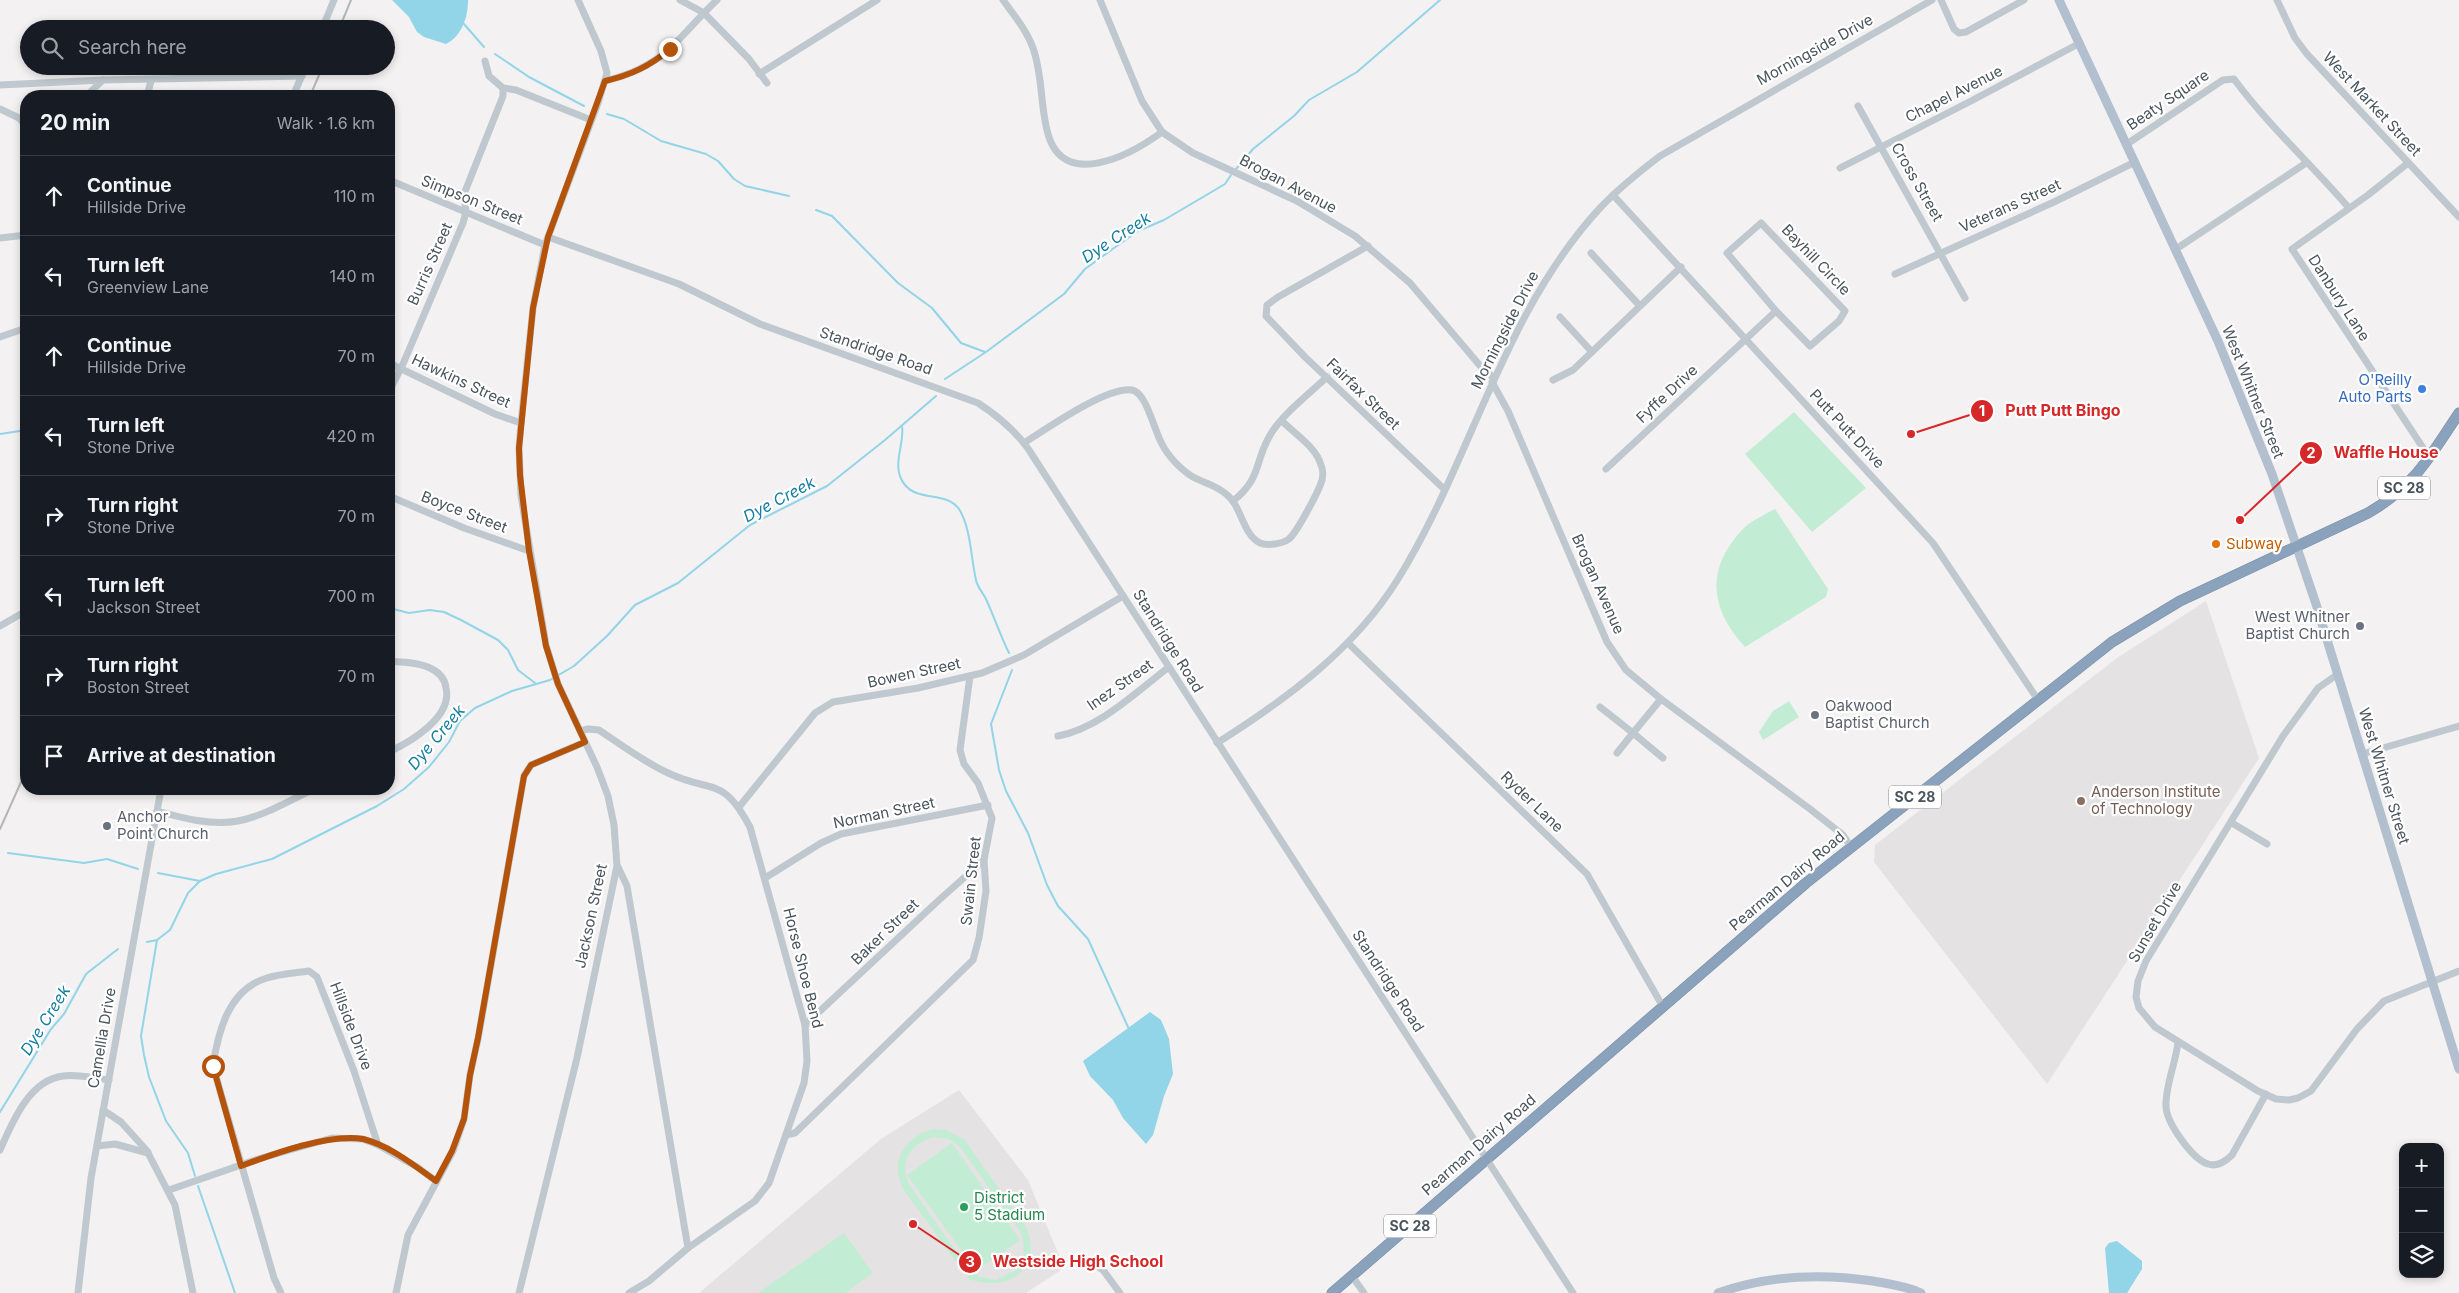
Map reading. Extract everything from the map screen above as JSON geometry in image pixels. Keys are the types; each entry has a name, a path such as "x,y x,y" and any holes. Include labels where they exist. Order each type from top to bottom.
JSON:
{"highway":[{"name":"SC 28","path":"2298,545 2368,513 2392,499 2406,486 2429,457 2459,413"},
{"name":"Pearman Dairy Road","path":"1332,1293 1806,883 2112,642 2180,600 2298,545"}],"main road":[{"name":"West Whitner Street","path":"2059,0 2233,374 2298,545 2459,1069"},
{"path":"1718,1293 1760,1281 1784,1277 1810,1276 1840,1276 1888,1284 1921,1293"}],"street":[{"path":"326,20 334,0"},
{"name":"Jackson Street","path":"519,1293 577,1058 618,866 615,831 608,796 550,664 529,551 520,475 522,423 533,308 545,245 605,81 605,63 578,0"},
{"path":"680,0 704,13 749,59 766,83"},
{"path":"605,81 638,72 657,61 717,0"},
{"path":"759,74 877,0"},
{"path":"1003,0 1020,23 1033,48 1042,85 1048,135 1057,153 1072,164 1089,164 1115,159 1142,147 1162,132"},
{"name":"Brogan Avenue","path":"1100,0 1142,102 1162,132 1193,153 1297,201 1368,246 1410,282 1493,380 1512,419 1607,642 1626,670 1660,699 1810,809 1843,835 1851,847"},
{"name":"Morningside Drive","path":"1217,743 1282,699 1348,643 1398,580 1444,489 1524,316 1550,272 1599,208 1667,151 1932,0"},
{"path":"1941,0 1954,29 1959,33 1966,32 2024,0"},
{"name":"West Market Street","path":"2277,0 2295,38 2306,54 2408,163 2458,213"},
{"name":"Chapel Avenue","path":"1840,168 2080,43"},
{"path":"485,60 489,76 503,88 516,90 591,120"},
{"path":"0,85 103,80 302,76 296,90"},
{"name":"Beaty Square","path":"2127,144 2223,80 2234,78 2278,134 2348,208"},
{"path":"92,90 103,80"},
{"path":"148,90 151,80"},
{"name":"Burris Street","path":"395,380 466,212 464,194 503,96 503,88"},
{"name":"Cross Street","path":"1858,106 1942,252 1965,298"},
{"path":"0,109 20,119"},
{"name":"Veterans Street","path":"1895,274 2054,202 2135,162"},
{"path":"2176,249 2306,163"},
{"name":"Danbury Lane","path":"2408,163 2292,249 2323,299 2429,457"},
{"name":"Simpson Street","path":"395,182 545,245"},
{"name":"Putt Putt Drive","path":"1613,195 1933,543 2038,700"},
{"name":"Bayhill Circle","path":"1761,223 1846,311 1839,321 1810,346 1776,311 1726,253 1761,223"},
{"path":"0,238 20,236"},
{"name":"Standridge Road","path":"548,237 679,284 760,324 978,403 999,416 1024,443 1438,1086 1574,1293"},
{"name":"Fairfax Street","path":"1368,246 1278,297 1267,305 1266,316 1327,378 1444,489"},
{"path":"1591,253 1640,306"},
{"path":"1553,380 1573,370 1681,267"},
{"path":"1746,338 1776,311"},
{"path":"1560,317 1592,352"},
{"path":"0,337 20,330"},
{"name":"Fyffe Drive","path":"1606,469 1746,338"},
{"name":"Hawkins Street","path":"395,366 495,414 522,423"},
{"path":"1233,501 1244,492 1254,479 1272,430 1327,378"},
{"path":"1024,443 1090,403 1122,391 1131,390 1139,393 1144,400 1154,427 1172,458 1191,476 1215,486 1227,494 1233,501 1252,537 1261,544 1274,544 1287,540 1297,530 1322,480 1322,467 1317,454 1282,421"},
{"name":"Boyce Street","path":"395,499 464,528 529,551"},
{"name":"Bowen Street","path":"739,807 815,713 823,706 833,702 892,693 970,676 1024,655 1123,596"},
{"path":"0,626 20,614"},
{"name":"Ryder Lane","path":"1348,643 1587,874 1662,1007"},
{"path":"395,662 430,668 439,674 445,683 448,695 437,718 423,732 395,748"},
{"name":"Inez Street","path":"1058,736 1068,734 1100,718 1169,668"},
{"name":"Sunset Drive","path":"2338,674 2318,688 2283,736 2232,823 2146,961 2138,981 2136,997 2139,1008 2155,1027 2178,1042 2266,1094 2276,1099 2289,1100 2307,1094 2376,1007 2394,995 2459,971"},
{"name":"Swain Street","path":"786,1135 795,1133 973,960 979,938 986,891 984,860 992,818 978,783 964,764 960,750 970,676"},
{"path":"1617,752 1660,699"},
{"path":"1600,707 1663,758"},
{"path":"2362,754 2459,726"},
{"name":"Horse Shoe Bend","path":"580,731 588,729 599,730 668,773 723,790 739,807 750,827 805,1025 807,1060 804,1084 769,1183 760,1196 688,1248"},
{"path":"396,1293 408,1236 452,1151 464,1119 470,1075 524,776 531,765 585,742"},
{"name":"Camellia Drive","path":"78,1293 82,1240 97,1146 160,795"},
{"path":"157,811 186,819 237,822 260,814 301,795"},
{"name":"Norman Street","path":"764,878 821,843 841,834 988,805"},
{"path":"2232,823 2267,844"},
{"name":"Baker Street","path":"805,1025 984,860"},
{"path":"618,866 627,886 681,1217 688,1248 649,1281 629,1293"},
{"name":"Hillside Drive","path":"281,1293 274,1278 213,1066 216,1047 232,1002 247,987 266,978 301,972 309,971 317,977 354,1071 378,1145"},
{"path":"2178,1042 2166,1107 2176,1130 2191,1152 2206,1164 2213,1165 2223,1162 2232,1155 2266,1094"},
{"path":"0,1150 9,1130 30,1096 48,1081 62,1076 109,1080"},
{"path":"103,1110 121,1122 148,1153 169,1190 175,1205 193,1293"},
{"path":"169,1190 332,1138 363,1140 378,1145 436,1181"},
{"path":"97,1146 115,1144 148,1153"},
{"path":"1095,1265 1103,1270 1120,1293"},
{"path":"1352,1276 1364,1293"}],"shaded area":[{"name":"Anderson Institute of Technology","path":"2206,601 2259,758 2047,1084 1874,862 1875,845 2117,658"},
{"path":"959,1090 1028,1180 1064,1268 1026,1293 699,1293 881,1139"}],"green space":[{"path":"1794,412 1866,488 1812,532 1745,454"},
{"path":"1775,509 1828,589 1826,597 1745,647 1724,618 1716,588 1718,574 1722,559 1742,530 1753,521"},
{"path":"1789,701 1799,717 1763,740 1759,732 1773,711"},
{"path":"933,1129 945,1130 964,1139 1026,1227 1030,1242 1030,1254 1026,1265 1019,1274 1010,1280 998,1283 969,1279 903,1189 899,1179 899,1160 908,1144 923,1133","holes":["932,1137 949,1139 960,1147 1020,1231 1023,1239 1024,1253 1017,1270 996,1280 980,1277 969,1270 909,1184 906,1176 906,1162 912,1150 924,1140"]},
{"name":"District 5 Stadium","path":"952,1143 1020,1240 976,1271 907,1175"},
{"path":"844,1233 873,1273 845,1293 758,1293"}],"water":[{"path":"392,0 468,0 467,13 460,31 452,41 446,44 424,37 417,32 409,17"},
{"path":"1150,1012 1161,1020 1169,1039 1173,1074 1164,1096 1153,1135 1146,1144 1123,1118 1113,1100 1090,1076 1083,1061"},
{"path":"2117,1241 2142,1261 2142,1269 2127,1293 2109,1293 2105,1248 2109,1243"}],"waterway":[{"name":"Dye Creek","path":"1236,169 1253,149 1294,116 1309,100 1357,72 1440,0"},
{"path":"464,24 484,47"},
{"path":"495,54 529,77 584,106"},
{"path":"607,114 624,119 661,141 706,154 718,161 734,179 745,186 789,196"},
{"name":"Dye Creek","path":"945,379 986,352 1064,294 1085,269 1114,248 1138,231 1164,220 1225,184 1231,175"},
{"path":"816,210 832,216 898,283 932,308 961,343 985,352"},
{"name":"Dye Creek","path":"395,795 429,767 449,742 460,721 475,708 512,691 550,680 574,666 607,636 635,605 678,583 750,525 827,486 936,396"},
{"path":"902,426 898,463 901,478 911,490 947,500 954,503 959,509 966,525 978,587 985,597 1009,653"},
{"path":"0,434 20,431"},
{"path":"395,610 409,613 430,610 444,612 461,620 498,640 508,650 518,670 535,683"},
{"path":"1012,670 991,724 999,770 1006,791 1028,833 1047,885 1058,906 1088,939 1128,1027"},
{"name":"Dye Creek","path":"147,942 157,940 170,930 188,893 200,881 216,874 272,859 377,806 394,795"},
{"path":"8,853 84,863 107,859 138,869"},
{"path":"158,873 200,881"},
{"path":"157,940 141,1036 144,1055 149,1077 166,1121 188,1153 195,1176"},
{"name":"Dye Creek","path":"0,1112 51,1029 64,1014 86,974 118,949"},
{"path":"198,1186 235,1293"}],"railway":[{"path":"343,20 351,0"},
{"path":"313,90 319,75"},
{"path":"0,829 20,784"}],"place":[{"name":"O'Reilly Auto Parts","path":"2422,389"},
{"name":"Putt Putt Bingo","path":"1911,434"},
{"name":"Waffle House","path":"2240,520"},
{"name":"Subway","path":"2216,544"},
{"name":"West Whitner Baptist Church","path":"2360,626"},
{"name":"Oakwood Baptist Church","path":"1815,715"},
{"name":"Anderson Institute of Technology","path":"2081,801"},
{"name":"Anchor Point Church","path":"107,826"},
{"name":"District 5 Stadium","path":"964,1207"},
{"name":"Westside High School","path":"913,1224"}],"route":[{"path":"213,1066 241,1166 258,1159 332,1138 363,1140 384,1147 436,1181 452,1151 464,1119 470,1075 524,776 531,765 585,742 550,664 529,551 520,475 519,448 533,308 545,245 605,81 638,72 657,61 670,49"}]}
